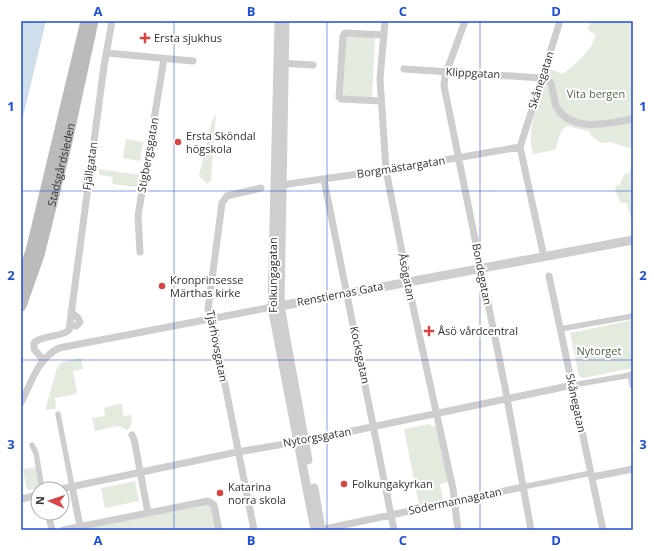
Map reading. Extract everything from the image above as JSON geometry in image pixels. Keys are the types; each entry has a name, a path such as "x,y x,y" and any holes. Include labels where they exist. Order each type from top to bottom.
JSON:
{"main road":[{"name":"Stadsgårdsleden","path":"21,279 31,251 86,21"},
{"name":"Stadsgårdsleden","path":"22,303 41,247 66,146 93,21"}],"street":[{"name":"Fjällgatan","path":"43,360 34,349 34,343 45,337 67,332 70,325 76,326 80,322 71,312 101,87 112,21"},
{"name":"Folkungagatan","path":"276,306 281,185 280,63 278,21"},
{"name":"Folkungagatan","path":"285,21 280,63 276,306 301,440 315,530"},
{"name":"Åsögatan","path":"385,21 380,68 380,101 386,170 408,282 433,401 437,413 458,530"},
{"name":"Bondegatan","path":"465,21 447,72 444,86 531,530"},
{"name":"Skånegatan","path":"544,256 520,147 560,21"},
{"path":"380,101 341,99 339,96 343,36 345,33 383,35"},
{"path":"107,53 159,56 164,59 194,61"},
{"name":"Stigbergsgatan","path":"140,252 138,216 164,59"},
{"path":"280,63 313,65"},
{"name":"Klippgatan","path":"404,69 541,78"},
{"path":"541,78 550,82 556,105 561,112 577,123 596,124 633,119"},
{"name":"Borgmästargatan","path":"281,185 324,180 520,147"},
{"name":"Kocksgatan","path":"324,180 394,530"},
{"name":"Tjärhovsgatan","path":"254,530 212,319 208,310 222,203 227,196 261,188"},
{"name":"Renstiernas Gata","path":"43,360 48,353 59,348 633,240"},
{"name":"Skånegatan","path":"549,276 603,530"},
{"path":"560,329 633,316"},
{"path":"21,403 43,360"},
{"path":"573,385 632,374 633,385"},
{"name":"Nytorgsgatan","path":"72,486 238,452 374,427 573,385"},
{"path":"58,414 80,526"},
{"path":"132,435 141,472 148,513"},
{"name":"Folkungagatan","path":"301,440 321,530"},
{"path":"32,445 36,453 41,481"},
{"name":"Södermannagatan","path":"321,530 523,487 633,469"},
{"path":"63,530 211,502 214,505 219,530"}],"green space":[{"name":"Vita bergen","path":"591,21 633,21 633,149 610,142 601,143 591,136 589,131 566,126 561,132 555,150 533,154 531,143 532,122 550,69 563,74 587,52 594,41 596,34 590,32 588,28"},
{"path":"347,35 375,36 372,98 345,97 342,94 345,37"},
{"path":"216,113 211,180 207,184 199,176 212,121"},
{"path":"126,139 143,142 140,161 123,158"},
{"path":"633,163 633,222 626,203 621,203 615,190 616,185 619,186 625,173 629,174"},
{"path":"99,169 139,175 137,187 112,184 113,177 99,175"},
{"name":"Nytorget","path":"633,320 633,368 583,378 579,376 570,333"},
{"path":"81,358 83,369 73,371 77,391 76,394 55,398 56,409 45,410 57,368 62,362"},
{"path":"122,403 123,416 131,415 132,422 130,428 127,430 118,426 95,431 92,418 105,416 104,408"},
{"path":"431,424 431,427 437,426 449,482 440,484 443,500 419,505 404,429"},
{"path":"36,467 39,481 30,481 30,490 27,490 23,469"},
{"path":"135,481 139,501 105,508 101,488"},
{"path":"209,504 211,506 216,530 79,530"}],"water":[{"path":"21,21 46,21 21,125"}],"place":[{"name":"Ersta sjukhus","path":"145,38"},
{"name":"Ersta Sköndal högskola","path":"178,142"},
{"name":"Kronprinsesse Märthas kirke","path":"162,286"},
{"name":"Åsö vårdcentral","path":"429,331"},
{"name":"Folkungakyrkan","path":"344,484"},
{"name":"Katarina norra skola","path":"220,493"}]}
